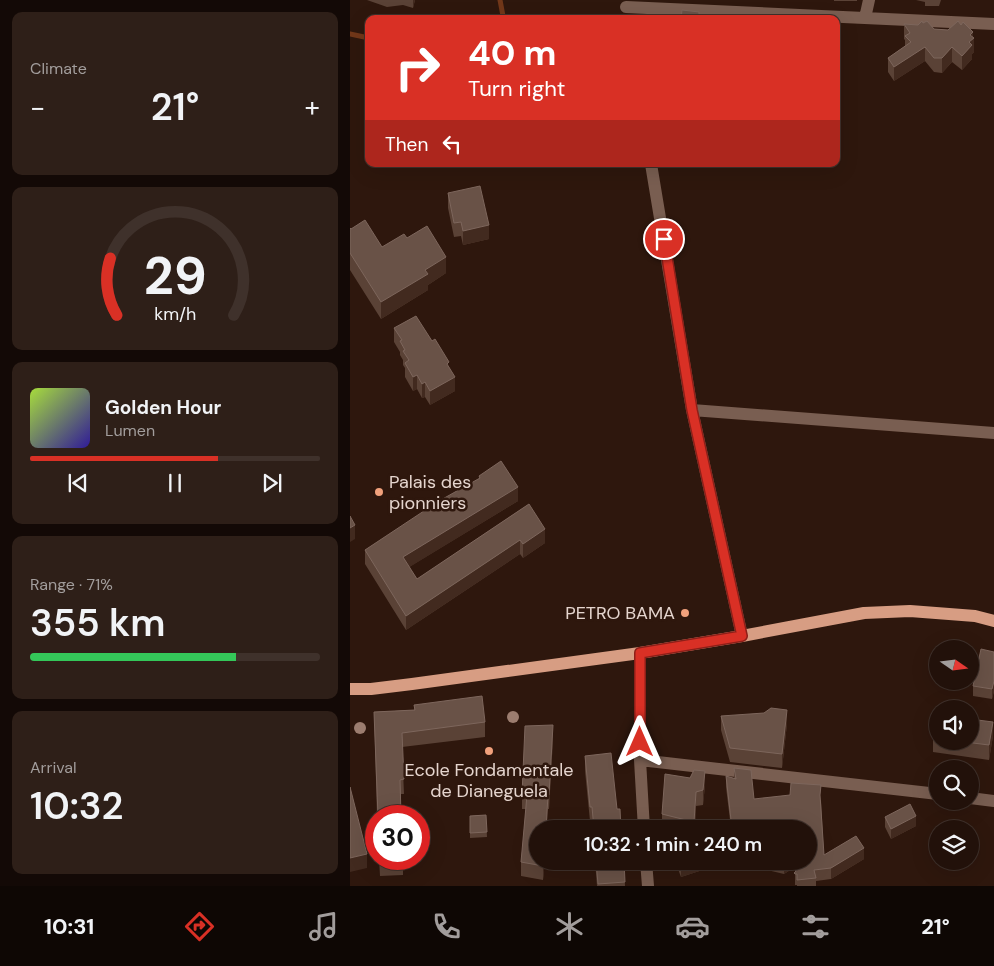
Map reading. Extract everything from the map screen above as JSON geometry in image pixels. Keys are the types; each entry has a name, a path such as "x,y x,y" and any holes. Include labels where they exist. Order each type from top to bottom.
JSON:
{"main road":[{"path":"350,689 371,689 412,684 640,653 864,613 910,612 975,616 994,621"}],"street":[{"path":"865,18 869,0"},
{"path":"626,9 737,6 833,15"},
{"path":"840,16 994,24"},
{"path":"652,167 692,410 742,636"},
{"path":"692,410 994,433"},
{"path":"640,653 640,760 643,820"},
{"path":"640,760 929,793"},
{"path":"979,799 994,801"},
{"path":"647,870 648,886"}],"building":[{"path":"682,10 699,12 699,15 681,15"},
{"path":"922,21 923,23 927,21 934,29 948,30 958,21 961,25 963,22 973,32 970,35 974,38 969,42 972,45 962,56 952,47 942,58 934,58 925,47 894,67 888,58 911,42 905,36 910,33 904,24 918,25"},
{"path":"480,186 489,225 463,231 461,222 454,223 448,193"},
{"path":"365,220 382,247 404,234 407,238 427,226 446,257 425,270 428,274 381,302 350,253 350,228"},
{"path":"416,316 432,341 435,339 449,362 447,364 455,377 430,391 425,382 422,384 417,375 413,377 405,363 409,360 403,351 405,350 400,341 402,340 394,328"},
{"path":"501,461 518,487 403,557 417,579 529,504 545,529 523,544 520,540 406,616 365,550 439,501 480,478 479,476"},
{"path":"350,516 355,525 350,528"},
{"path":"981,649 994,652 994,681 992,689 979,687 979,658"},
{"path":"482,696 485,722 402,733 404,779 400,780 401,805 378,805 374,712 415,710 414,705"},
{"path":"771,708 787,710 782,754 730,748 721,716 764,713"},
{"path":"979,720 993,722 989,745 979,744"},
{"path":"553,725 547,820 529,820 529,863 521,862 527,795 522,795 525,726"},
{"path":"611,753 617,809 620,809 621,820 593,820 592,807 590,807 585,756"},
{"path":"734,768 751,770 754,799 790,795 791,783 821,785 824,855 856,836 864,848 831,868 817,870 817,820 731,820 726,776 736,779"},
{"path":"694,770 705,771 703,790 696,792 694,820 662,814 665,774 690,778"},
{"path":"350,787 365,846 365,854 350,858"},
{"path":"910,804 916,816 891,829 885,817"},
{"path":"486,815 487,832 470,833 470,816"},
{"path":"597,870 624,870 625,882 598,884"},
{"path":"814,870 816,878 797,880 797,874 794,873 796,871"}],"waterway":[{"path":"500,0 503,15"},
{"path":"350,34 365,37"}],"place":[{"name":"Palais des pionniers","path":"379,492"},
{"name":"PETRO BAMA","path":"685,613"},
{"name":"Ecole Fondamentale de Dianeguela","path":"489,751"}],"route":[{"path":"640,742 640,653 742,636 692,410 664,239"}]}
